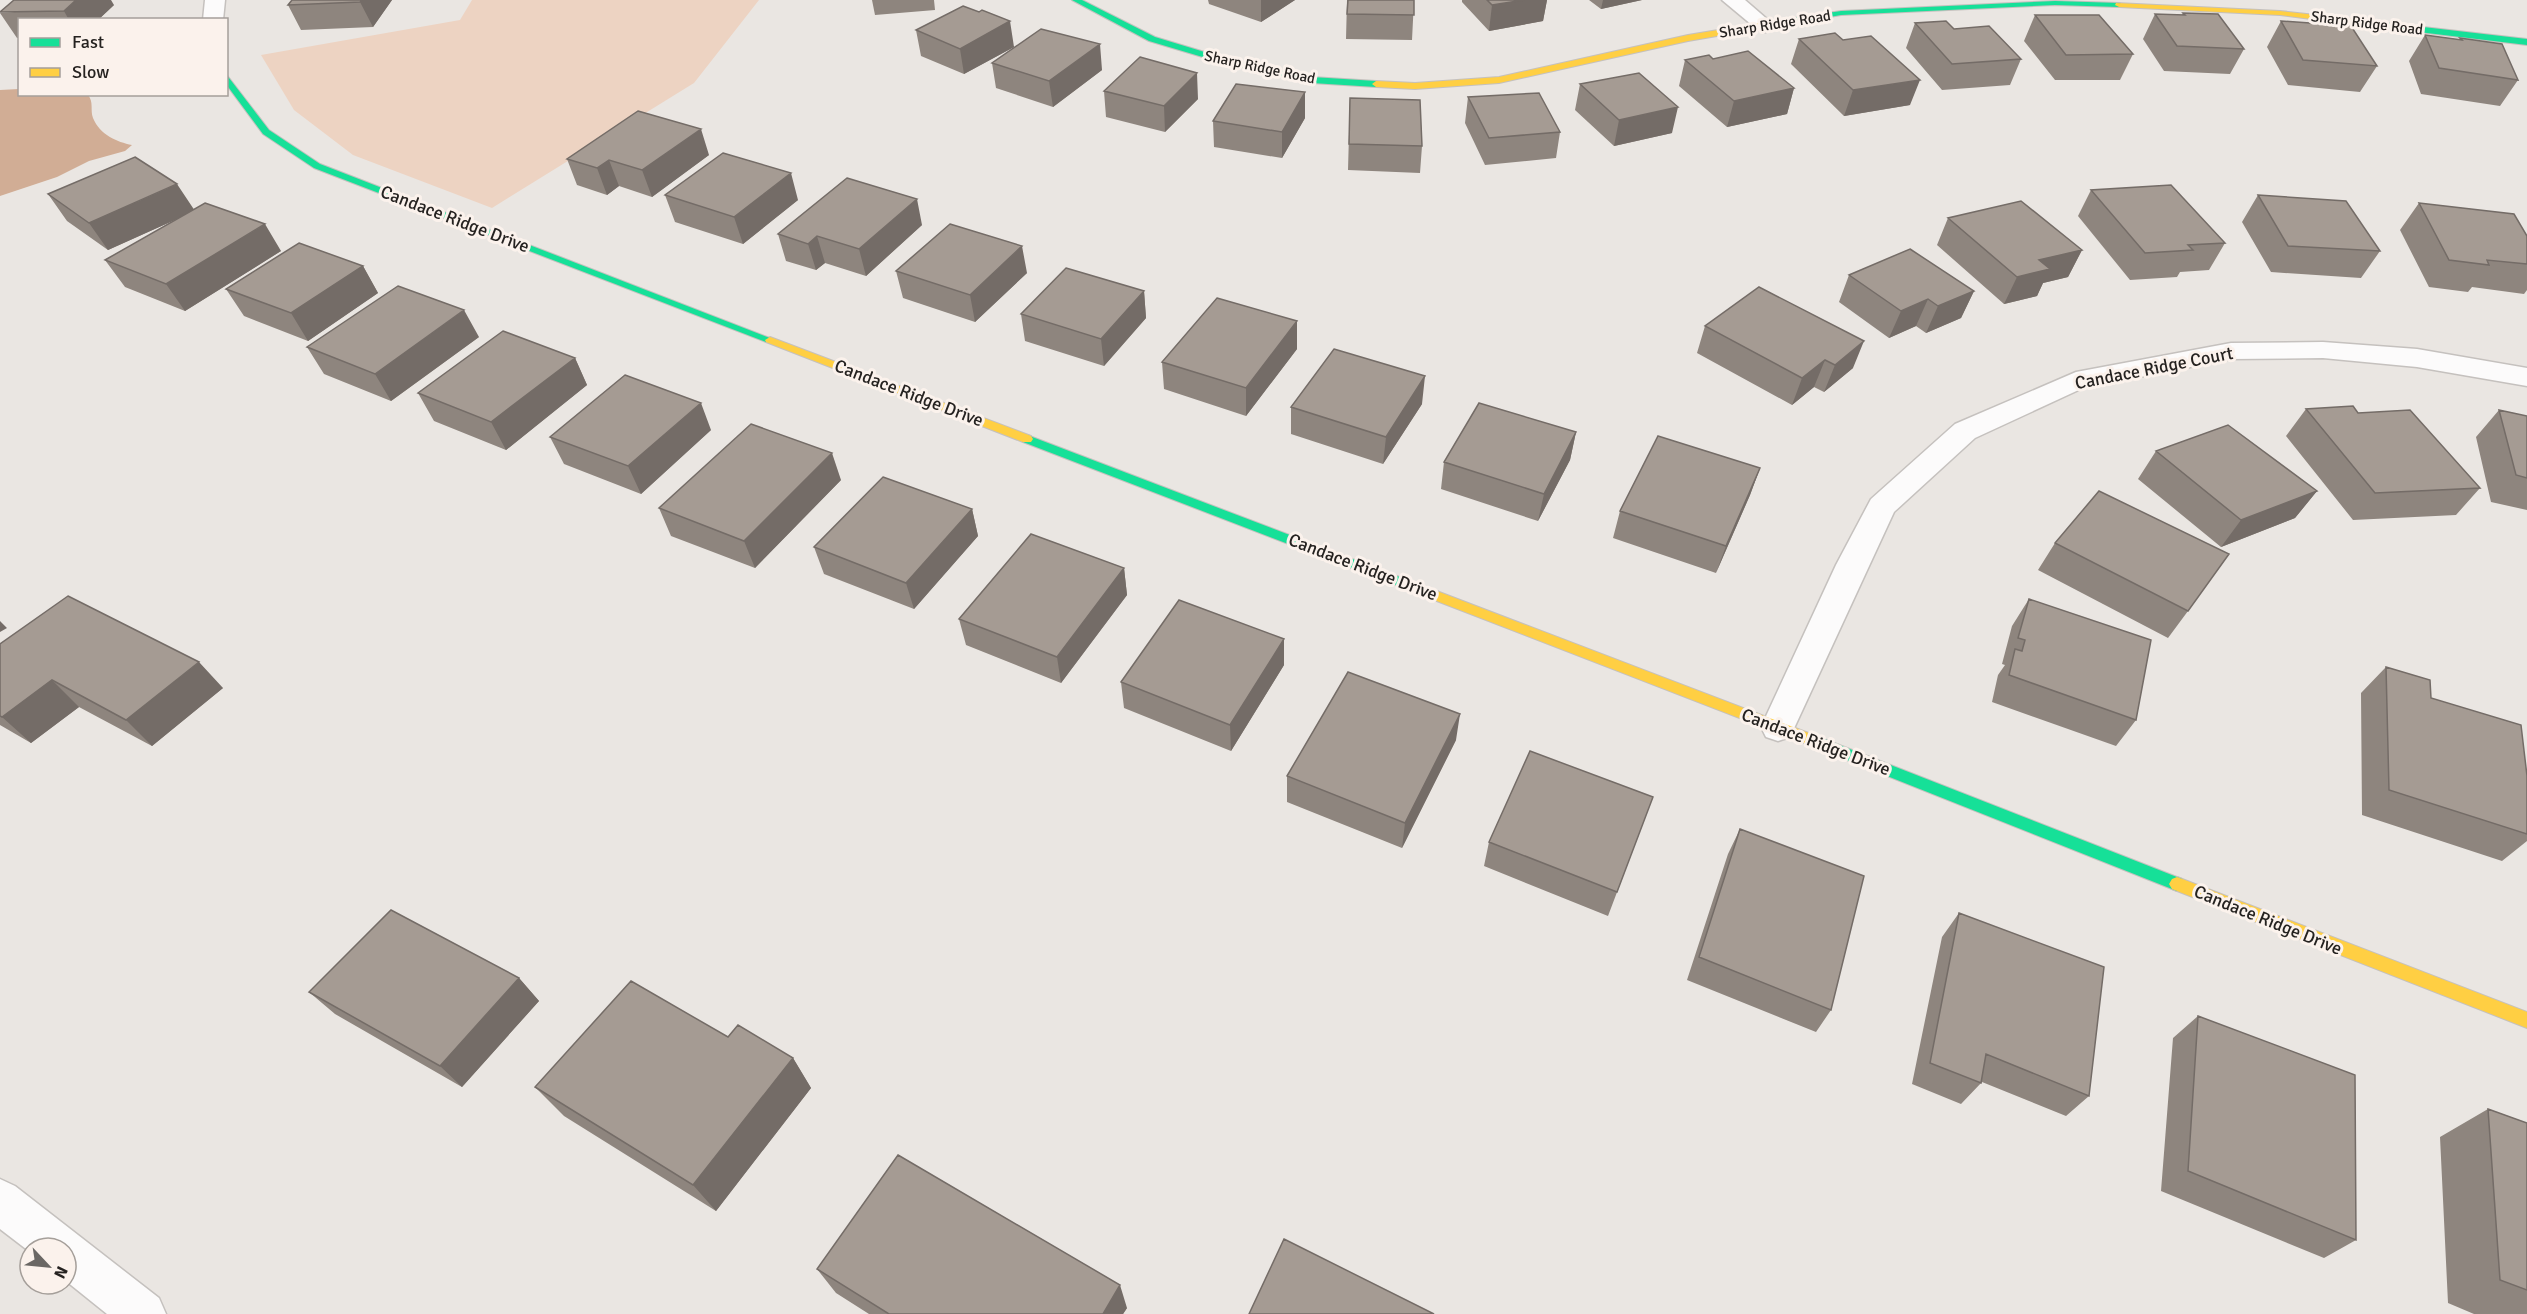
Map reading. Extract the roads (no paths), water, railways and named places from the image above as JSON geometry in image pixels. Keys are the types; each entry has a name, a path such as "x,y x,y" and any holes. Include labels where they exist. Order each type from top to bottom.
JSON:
{"street":[{"path":"213,18 215,0"},
{"name":"Sharp Ridge Road","path":"1076,0 1152,39 1228,62 1312,80 1414,86 1499,80 1688,38 1841,13 2077,4 2164,6 2280,13 2527,42"},
{"path":"1731,0 1765,26"},
{"name":"Candace Ridge Drive","path":"228,80 266,132 317,166 1778,727 2499,1011 2527,1020"},
{"name":"Candace Ridge Court","path":"1778,727 1852,565 1882,506 1965,431 2076,381 2231,351 2323,351 2417,358 2527,376"},
{"path":"0,1201 45,1236"},
{"path":"78,1263 143,1314"}]}
